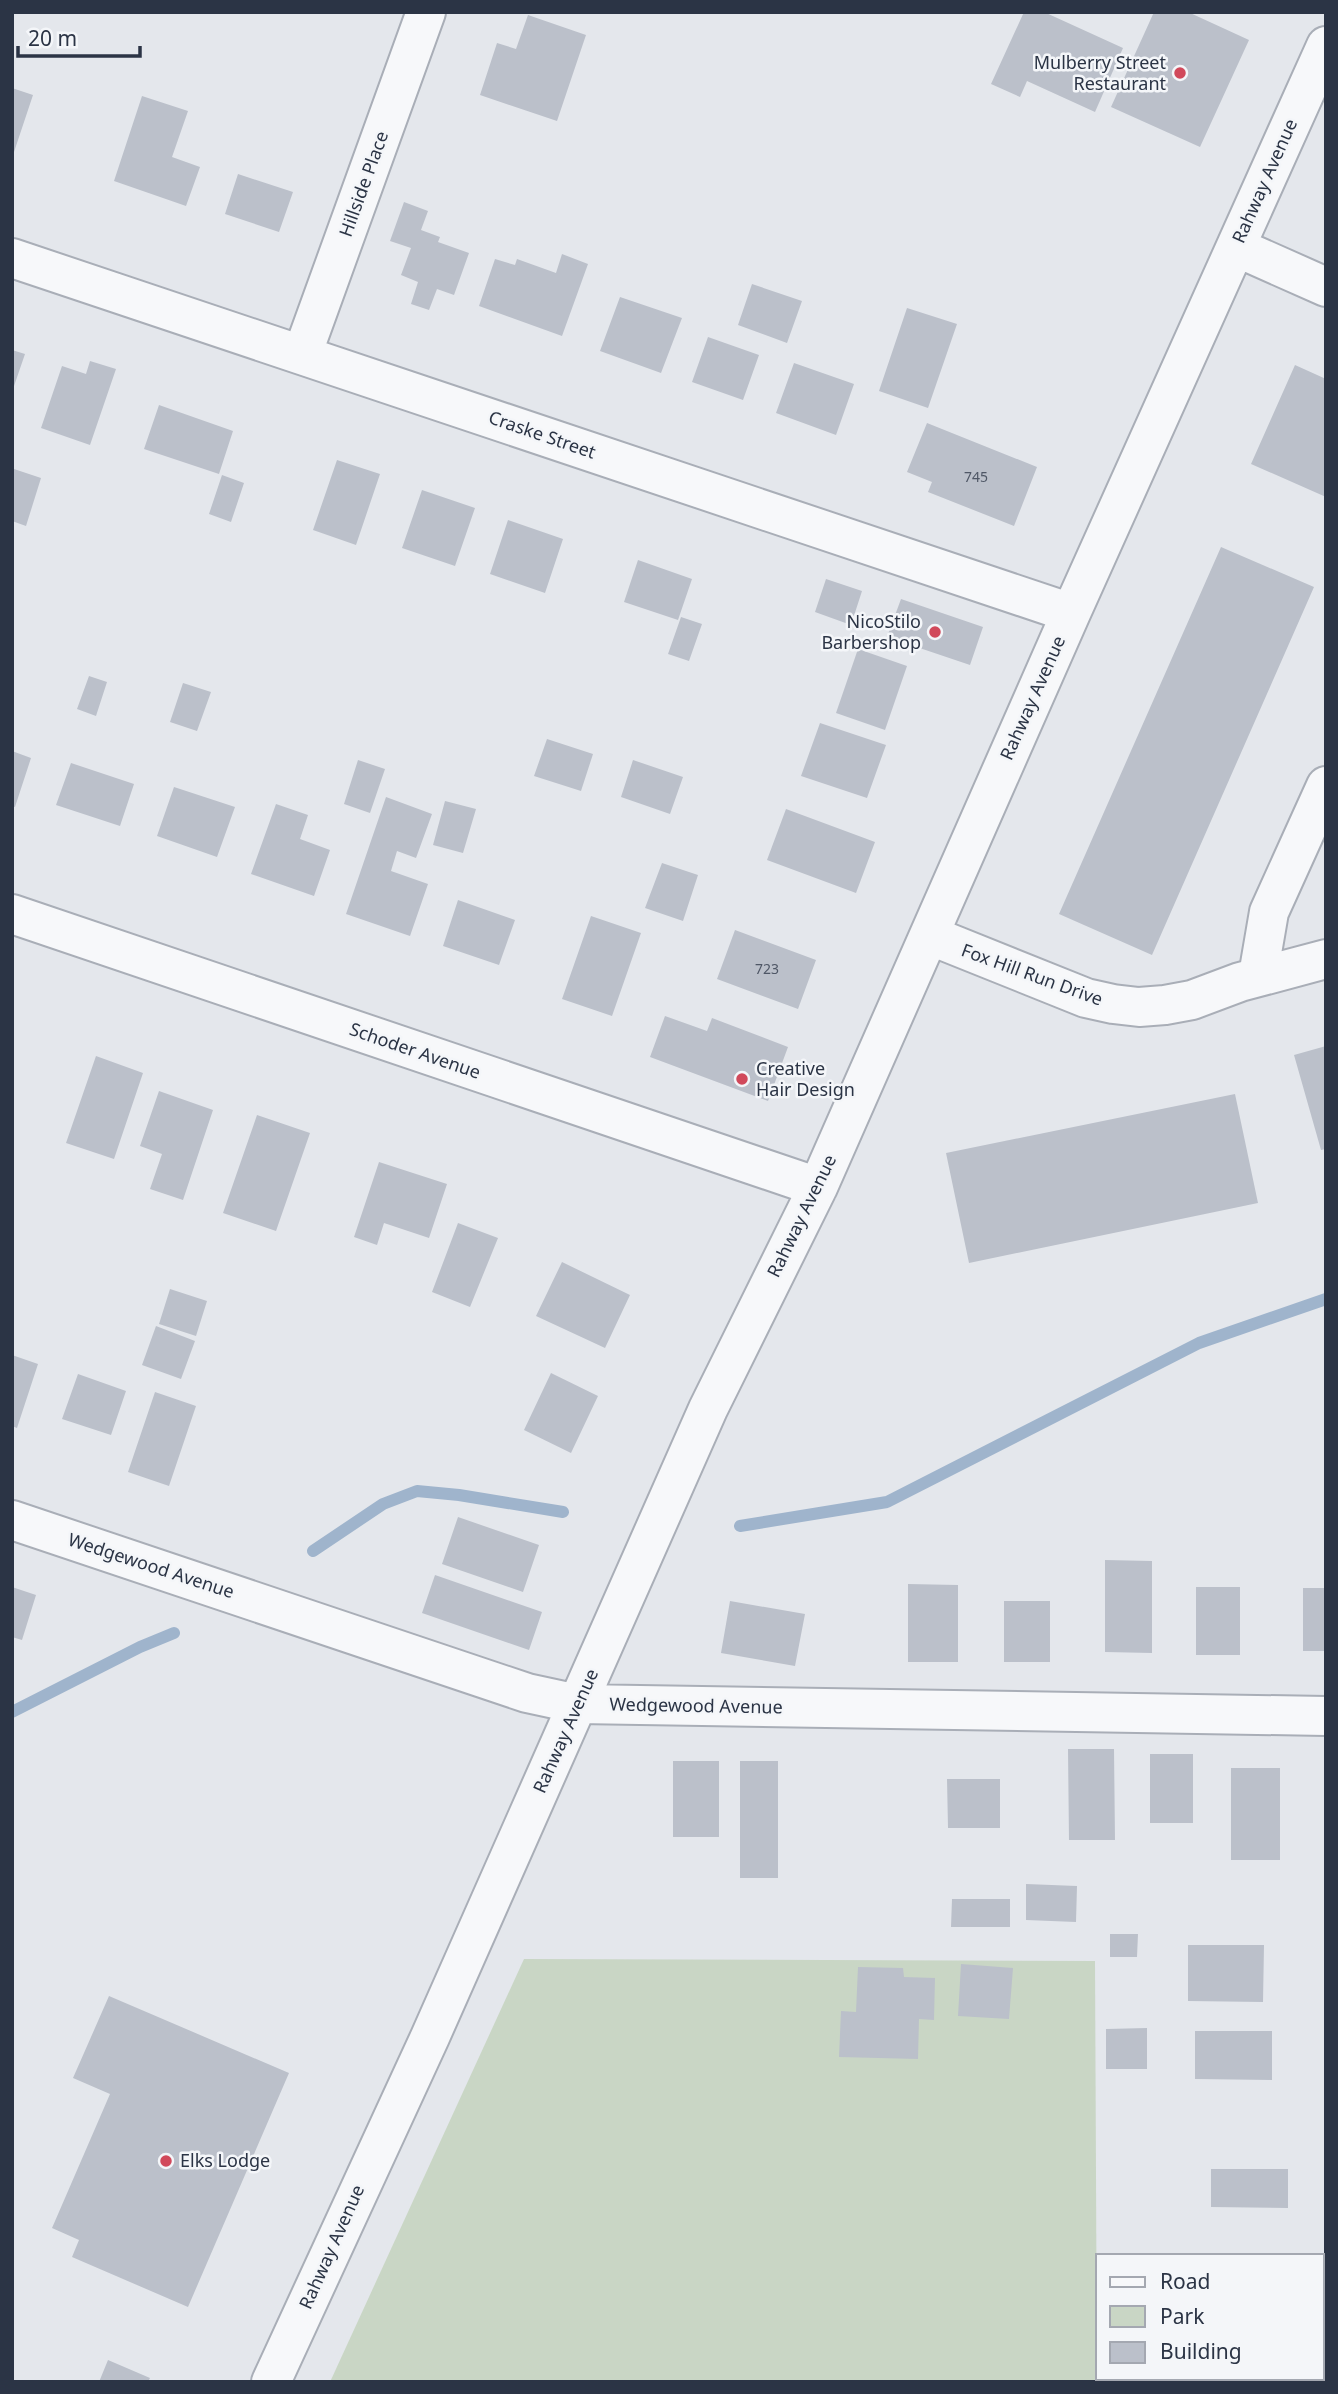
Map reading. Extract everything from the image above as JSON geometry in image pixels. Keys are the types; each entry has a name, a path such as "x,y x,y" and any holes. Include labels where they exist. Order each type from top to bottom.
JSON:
{"street":[{"name":"Hillside Place","path":"302,355 426,12"},
{"name":"Rahway Avenue","path":"271,2382 430,2037 708,1409 818,1187 1071,613 1326,46"},
{"path":"1236,247 1326,287"},
{"name":"Craske Street","path":"12,258 1071,613"},
{"path":"1258,976 1269,912 1326,786"},
{"name":"Schoder Avenue","path":"12,914 818,1187"},
{"name":"Fox Hill Run Drive","path":"929,935 1086,998 1139,1007 1192,1000 1258,976 1326,959"},
{"name":"Wedgewood Avenue","path":"12,1520 527,1693 578,1704 1326,1716"}],"green space":[{"path":"524,1959 1095,1961 1097,2382 330,2382"}],"building":[{"path":"1024,12 1044,12 1123,48 1095,112 1027,81 1020,97 991,84"},
{"name":"Mulberry Street Restaurant","path":"1154,12 1188,12 1249,40 1200,147 1111,107"},
{"path":"528,15 586,35 557,121 480,95 497,43 516,49"},
{"path":"12,88 33,95 13,155 12,155"},
{"path":"142,96 188,111 172,157 200,167 186,206 114,181"},
{"path":"238,174 293,192 279,232 225,214"},
{"path":"404,202 428,211 421,230 440,237 438,242 469,253 454,295 437,289 429,310 411,304 418,282 401,275 411,248 390,241"},
{"path":"562,254 588,264 562,336 479,306 495,259 515,265 517,259 556,273"},
{"path":"752,284 802,301 787,343 738,325"},
{"path":"620,297 682,318 661,373 600,351"},
{"path":"907,308 957,324 928,408 879,391"},
{"path":"708,337 759,355 743,400 692,382"},
{"path":"12,350 25,354 13,389 12,389"},
{"path":"90,361 116,369 90,445 41,428 62,366 86,374"},
{"path":"794,363 854,384 836,435 776,413"},
{"path":"1295,365 1326,379 1326,497 1251,464"},
{"path":"159,405 233,431 219,474 144,449"},
{"path":"927,423 1037,467 1014,526 928,492 932,482 907,472"},
{"path":"337,460 380,474 356,545 313,530"},
{"path":"14,469 41,478 26,526 12,521"},
{"path":"222,475 244,483 231,522 209,514"},
{"path":"422,490 475,508 455,566 402,548"},
{"path":"508,520 563,539 545,593 490,574"},
{"path":"1221,547 1314,587 1152,955 1059,914"},
{"path":"638,560 692,579 678,620 624,602"},
{"path":"826,579 862,591 851,625 815,612"},
{"name":"NicoStilo Barbershop","path":"901,599 983,627 970,665 887,637"},
{"path":"681,617 702,624 689,661 668,654"},
{"path":"858,649 907,666 885,730 836,713"},
{"path":"89,676 107,682 96,716 77,709"},
{"path":"183,683 211,692 197,731 170,722"},
{"path":"820,723 886,745 867,798 801,776"},
{"path":"547,739 593,754 581,791 534,776"},
{"path":"12,751 31,758 15,807 12,806"},
{"path":"358,760 385,769 370,813 344,804"},
{"path":"633,760 683,777 670,814 621,797"},
{"path":"71,763 134,784 120,826 56,805"},
{"path":"174,787 235,807 217,857 157,836"},
{"path":"386,797 432,814 416,858 397,851 391,871 428,884 410,936 346,914"},
{"path":"445,801 476,809 463,853 433,845"},
{"path":"276,804 308,815 300,839 330,850 314,896 251,874"},
{"path":"786,809 875,842 856,893 767,860"},
{"path":"662,863 698,875 683,921 645,908"},
{"path":"458,900 515,920 499,965 443,946"},
{"path":"591,916 641,933 612,1016 562,999"},
{"path":"735,930 816,960 798,1009 717,979"},
{"name":"Creative Hair Design","path":"665,1016 707,1031 712,1018 788,1047 768,1101 650,1057"},
{"path":"1326,1046 1326,1149 1321,1150 1294,1055"},
{"path":"96,1056 143,1073 114,1159 66,1143"},
{"path":"159,1091 213,1110 183,1200 150,1189 162,1154 140,1146"},
{"path":"1235,1094 1258,1203 969,1263 946,1153"},
{"path":"257,1115 310,1133 276,1231 223,1213"},
{"path":"379,1162 447,1184 429,1238 384,1223 377,1245 354,1237"},
{"path":"458,1223 498,1238 470,1307 432,1292"},
{"path":"562,1262 630,1295 605,1348 536,1316"},
{"path":"170,1289 207,1301 196,1336 159,1324"},
{"path":"156,1326 195,1341 181,1379 142,1365"},
{"path":"12,1355 38,1364 17,1428 12,1426"},
{"path":"551,1373 598,1396 571,1453 524,1430"},
{"path":"78,1374 126,1391 111,1435 62,1419"},
{"path":"155,1392 196,1406 169,1486 128,1472"},
{"path":"458,1517 539,1545 523,1592 442,1564"},
{"path":"1105,1560 1152,1561 1152,1653 1105,1652"},
{"path":"435,1575 542,1612 529,1650 422,1613"},
{"path":"908,1584 958,1585 958,1662 908,1662"},
{"path":"12,1587 36,1595 22,1640 12,1637"},
{"path":"1196,1587 1240,1587 1240,1655 1196,1655"},
{"path":"1303,1588 1326,1588 1326,1651 1303,1651"},
{"path":"730,1601 805,1614 795,1666 721,1653"},
{"path":"1004,1601 1050,1601 1050,1662 1004,1662"},
{"path":"1068,1749 1114,1749 1115,1840 1069,1840"},
{"path":"1150,1754 1193,1754 1193,1823 1150,1823"},
{"path":"673,1761 719,1761 719,1837 673,1837"},
{"path":"740,1761 778,1761 778,1878 740,1878"},
{"path":"1231,1768 1280,1768 1280,1860 1231,1860"},
{"path":"947,1779 1000,1779 1000,1828 948,1828"},
{"path":"1026,1884 1077,1886 1076,1922 1026,1920"},
{"path":"952,1899 1010,1899 1010,1927 951,1927"},
{"path":"1110,1934 1138,1934 1137,1957 1110,1957"},
{"path":"1188,1945 1264,1945 1263,2002 1188,2001"},
{"path":"961,1964 1013,1968 1009,2019 958,2016"},
{"path":"858,1967 903,1968 904,1977 935,1978 934,2020 919,2019 918,2059 839,2057 841,2011 856,2012"},
{"name":"Elks Lodge","path":"109,1996 289,2073 188,2307 72,2257 79,2240 52,2228 110,2094 73,2078"},
{"path":"1147,2028 1147,2069 1106,2069 1106,2029"},
{"path":"1195,2031 1272,2031 1272,2080 1195,2079"},
{"path":"1211,2169 1288,2169 1288,2208 1211,2207"},
{"path":"108,2360 150,2378 148,2382 99,2382"}],"waterway":[{"path":"740,1526 887,1502 1199,1343 1326,1299"},
{"path":"313,1551 383,1504 417,1491 563,1512"},
{"path":"12,1712 140,1647 174,1633"}],"place":[{"name":"Mulberry Street Restaurant","path":"1180,73"},
{"name":"NicoStilo Barbershop","path":"935,632"},
{"name":"Creative Hair Design","path":"742,1079"},
{"name":"Elks Lodge","path":"166,2161"}]}
